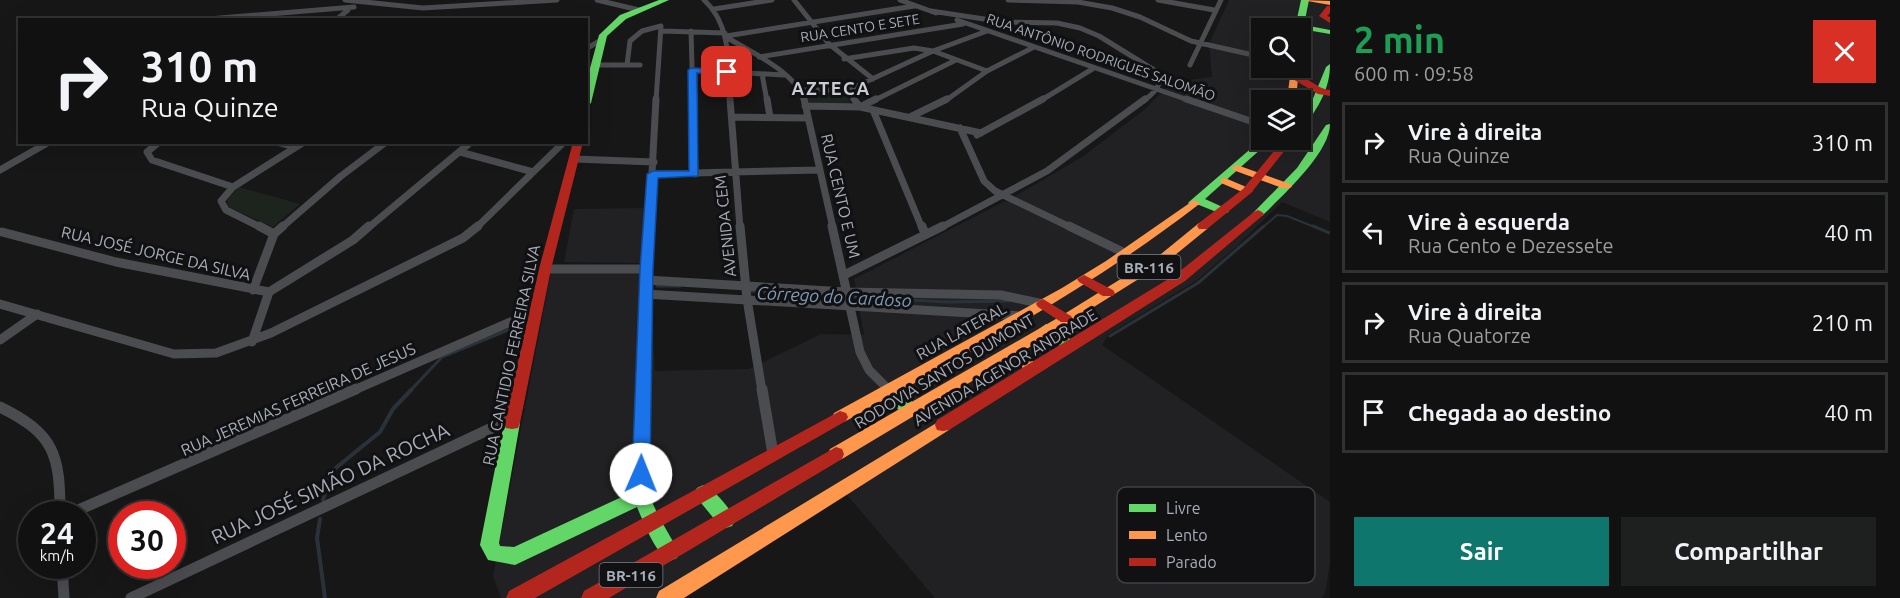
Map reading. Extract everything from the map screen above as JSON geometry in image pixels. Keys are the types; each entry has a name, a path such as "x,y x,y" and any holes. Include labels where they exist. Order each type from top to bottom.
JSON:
{"main road":[{"path":"588,95 601,40 609,28 639,10 665,0"},
{"path":"1301,18 1305,0 1329,1"},
{"path":"1330,9 1323,16 1330,21"},
{"path":"1311,29 1330,32"},
{"path":"1311,111 1323,95 1330,68"},
{"path":"1302,78 1323,95"},
{"name":"AVENIDA AGENOR ANDRADE","path":"666,598 1180,278 1228,241 1286,186 1314,154 1330,127"},
{"name":"RUA CANTIDIO FERREIRA SILVA","path":"578,144 545,269 489,545 495,554 504,557 515,556 641,496"},
{"name":"RUA LATERAL","path":"652,522 1044,304 1127,254 1225,181 1256,150"},
{"name":"RODOVIA SANTOS DUMONT","path":"596,597 1066,319 1165,257 1247,191 1279,150"},
{"path":"1237,168 1286,186"},
{"path":"1225,181 1247,191"},
{"path":"1200,201 1223,211"},
{"path":"1084,279 1108,293"},
{"path":"1044,304 1066,319"},
{"path":"1046,330 1070,346"},
{"path":"1016,348 1032,370"},
{"path":"889,390 910,410"},
{"path":"703,493 726,520"},
{"path":"641,496 652,522 670,552"},
{"path":"516,598 652,522"}],"street":[{"path":"350,0 364,4 442,8 557,0"},
{"path":"597,0 639,10"},
{"name":"AVENIDA CEM","path":"704,0 714,9 726,35 734,173 747,299 773,454"},
{"path":"714,9 772,0"},
{"path":"794,0 810,23 831,46 844,59 873,79"},
{"name":"RUA ANTÔNIO RODRIGUES SALOMÃO","path":"900,0 1251,120"},
{"path":"1008,0 1078,2 1112,8 1140,17 1168,32 1198,43 1251,55"},
{"path":"1158,0 1214,10"},
{"path":"1190,65 1198,43 1221,0"},
{"path":"220,18 354,7 364,4"},
{"path":"627,65 627,46 630,40 661,28 726,35 917,6"},
{"path":"339,18 354,7"},
{"path":"844,275 1004,196 1074,154 1157,90 1161,76 1155,70 1129,52 1080,28 1057,23 1004,22 931,11"},
{"name":"RUA CENTO E SETE","path":"759,57 965,23"},
{"path":"641,496 646,269 661,28"},
{"path":"691,31 694,174"},
{"path":"726,35 787,75 802,90 848,90 933,51 987,31"},
{"path":"588,48 601,40"},
{"path":"910,117 944,102 987,71 1034,47"},
{"path":"844,59 901,48 933,51 987,71"},
{"path":"860,107 956,60"},
{"path":"595,65 640,65"},
{"path":"967,139 1021,114 1045,95 1094,68"},
{"path":"692,70 787,75"},
{"path":"762,74 770,117"},
{"name":"RUA CENTO E UM","path":"802,90 860,352 869,370 889,390"},
{"path":"848,90 860,107"},
{"path":"806,106 860,107 981,133"},
{"path":"873,110 925,234"},
{"path":"732,117 808,118"},
{"path":"960,128 986,184 1004,196 1127,254"},
{"path":"0,170 46,144"},
{"path":"157,144 147,152 152,160 233,188"},
{"path":"285,144 296,147"},
{"path":"274,234 226,210 221,201 233,188 301,144"},
{"path":"254,290 274,234 341,176 383,144"},
{"name":"RUA JOSÉ JORGE DA SILVA","path":"2,232 116,262 269,292 353,240 469,144"},
{"path":"0,303 174,354 216,353 252,342 464,238 484,222 562,144"},
{"path":"460,152 533,172"},
{"path":"574,159 654,162"},
{"path":"653,174 818,170"},
{"path":"545,269 646,269"},
{"path":"646,280 846,292 1001,295 1044,304"},
{"path":"252,342 269,292"},
{"path":"645,294 1022,316"},
{"name":"RUA JEREMIAS FERREIRA DE JESUS","path":"96,502 538,310"},
{"path":"0,340 37,314"},
{"path":"0,407 37,428 45,439 60,480 60,501"},
{"name":"RUA JOSÉ SIMÃO DA ROCHA","path":"131,598 513,418"},
{"path":"63,579 64,598"}],"shaded area":[{"path":"1229,0 1330,0 1330,222 1282,202 1237,246 1197,280 1109,334 1102,345 1308,487 1117,487 1117,583 1315,583 1315,492 1330,502 1330,563 1325,594 1321,598 935,598 846,494 677,598 501,598 493,576 551,271 649,272 655,371 749,369 821,334 864,335 854,279 1017,195 1082,157 1144,110 1172,82 1212,77 1209,44"},
{"path":"805,92 846,92 850,104 808,104"},
{"path":"239,187 300,204 273,227 228,207 227,200"},
{"path":"646,208 641,263 564,262 574,209"}],"waterway":[{"name":"Córrego do Cardoso","path":"1262,228 1277,215 1287,216 1317,228"},
{"name":"Córrego do Cardoso","path":"1110,336 1198,283 1264,226"},
{"name":"Córrego do Cardoso","path":"1313,226 1330,233"},
{"name":"Córrego do Cardoso","path":"657,286 680,286"},
{"name":"Córrego do Cardoso","path":"749,291 947,302 1010,301"},
{"name":"Córrego do Cardoso","path":"410,391 442,357 508,330"},
{"name":"Córrego do Cardoso","path":"323,500 332,471 380,432 393,409 412,389"},
{"name":"Córrego do Cardoso","path":"320,519 317,538 325,598"}],"traffic: fast":[{"path":"588,95 603,35 623,17 665,0"},
{"path":"1301,18 1305,0"},
{"path":"1311,28 1330,32"},
{"path":"1311,109 1317,101 1330,67"},
{"path":"1258,214 1301,170 1330,127"},
{"path":"1194,203 1255,150"},
{"path":"1200,201 1223,211"},
{"path":"1046,329 1070,346"},
{"path":"889,390 910,410"},
{"path":"512,423 489,545 495,554 515,556 641,496 652,522"},
{"path":"703,493 726,520"},
{"path":"652,522 670,552"}],"traffic: slow":[{"path":"1306,0 1330,3"},
{"path":"1293,90 1294,78"},
{"path":"1237,168 1286,186"},
{"path":"1225,181 1247,191"},
{"path":"840,417 1067,291 1110,264 1194,203"},
{"path":"836,454 1066,319 1165,257 1203,226"},
{"path":"1016,348 1032,370"},
{"path":"666,598 943,425"}],"traffic: jam":[{"path":"1330,8 1323,16 1330,21"},
{"path":"1297,78 1321,92 1330,93"},
{"path":"512,423 545,269 577,144"},
{"path":"1203,226 1247,191 1280,150"},
{"path":"943,425 1180,278 1258,214"},
{"path":"1084,279 1108,293"},
{"path":"1043,304 1066,319"},
{"path":"516,598 840,417"},
{"path":"591,598 836,454"}],"district":[{"name":"AZTECA","path":"831,88"}],"route":[{"path":"641,474 646,269 653,174 694,174 692,70 727,72"}]}
